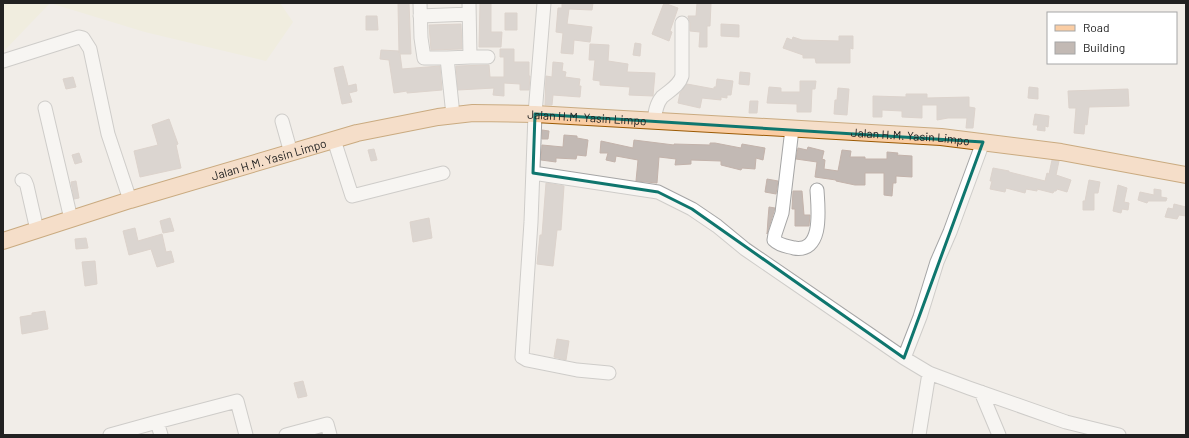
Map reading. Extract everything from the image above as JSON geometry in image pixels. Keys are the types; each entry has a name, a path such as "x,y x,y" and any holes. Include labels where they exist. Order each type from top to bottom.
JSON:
{"main road":[{"name":"Jalan H.M. Yasin Limpo","path":"3,241 130,200 334,140 427,118 453,115 492,113 535,114 941,137 1061,152 1186,175"}],"street":[{"path":"420,3 421,38 424,58 488,56"},
{"path":"544,3 535,114 522,358 577,370 609,372"},
{"path":"420,16 469,8 470,56"},
{"path":"654,121 656,107 661,98 676,86 682,76 682,23"},
{"path":"3,61 79,37 83,38 90,49 108,134 130,200"},
{"path":"447,58 453,115"},
{"path":"45,108 71,219"},
{"path":"282,121 291,153"},
{"path":"792,128 782,213 774,240 778,244 800,248 807,246 813,240 818,224 817,190"},
{"path":"334,140 352,196 443,173"},
{"path":"904,358 920,317 937,262 950,232 982,142"},
{"path":"533,173 653,191 668,197 692,209 718,226 745,249 904,358 929,373 1066,422 1119,435"},
{"path":"22,180 27,186 37,230"},
{"path":"919,435 929,373"},
{"path":"981,392 998,435"},
{"path":"110,435 236,401 246,435"},
{"path":"157,422 161,435"},
{"path":"286,435 327,424 330,435"}],"highlighted area":[{"path":"535,114 983,142 904,358 692,209 658,192 533,173"}],"green space":[{"path":"3,3 50,3 3,52"},
{"path":"50,3 280,3 293,22 266,61 145,32"}],"building":[{"path":"398,3 409,3 411,54 400,54 402,69 440,66 442,90 394,93 389,60 380,59 381,50 399,51"},
{"path":"480,3 491,3 491,32 502,32 501,47 479,47"},
{"path":"562,3 593,3 592,10 569,9 567,24 592,27 590,42 574,40 573,54 561,53 563,33 556,32 558,8 562,8"},
{"path":"664,3 678,8 670,31 672,32 669,41 652,34"},
{"path":"697,3 711,3 710,26 707,26 707,47 699,47 700,32 690,31 688,16 696,16"},
{"path":"505,13 517,13 517,30 505,30"},
{"path":"366,16 377,16 378,30 366,30"},
{"path":"461,24 462,49 431,50 429,25"},
{"path":"721,24 739,25 739,37 721,36"},
{"path":"839,36 853,36 853,49 850,48 850,63 816,63 815,58 803,58 803,55 783,48 787,38 792,40 793,37 802,40 839,41"},
{"path":"635,43 641,44 640,56 633,55"},
{"path":"590,44 609,45 608,61 628,64 627,72 655,73 653,96 629,95 630,87 600,85 600,81 593,80 595,60 589,60"},
{"path":"500,49 514,49 514,62 529,62 529,90 520,90 520,84 504,83 504,96 493,95 494,88 458,90 456,66 489,65 490,77 504,77 504,57 500,57"},
{"path":"553,62 563,63 562,71 566,72 565,77 580,79 580,97 553,95 552,105 545,105 546,76 552,77"},
{"path":"343,66 348,86 356,84 357,91 349,93 352,102 342,104 334,68"},
{"path":"740,72 750,73 749,85 739,84"},
{"path":"73,77 76,87 66,89 63,79"},
{"path":"717,79 733,81 731,95 727,95 727,98 721,97 721,100 702,98 700,108 678,103 680,93 687,84 714,89 714,87 716,87"},
{"path":"800,81 816,81 815,89 812,89 811,112 797,112 797,104 767,103 769,87 781,88 781,92 800,92"},
{"path":"1029,87 1038,88 1038,99 1028,98"},
{"path":"838,88 849,89 847,115 834,114"},
{"path":"1128,89 1129,106 1089,107 1087,125 1085,124 1084,134 1074,133 1076,108 1069,108 1068,91"},
{"path":"906,94 927,94 927,98 969,97 969,107 975,108 973,128 966,128 967,118 948,118 937,120 937,105 922,105 922,118 902,117 902,111 882,110 882,117 873,117 873,96 906,97"},
{"path":"750,101 758,101 757,113 749,113"},
{"path":"1035,114 1049,116 1048,127 1045,126 1045,131 1037,130 1038,125 1033,125"},
{"path":"169,119 178,144 176,145 181,168 140,177 134,151 158,145 152,125"},
{"path":"542,130 549,131 548,139 542,139"},
{"path":"564,135 577,136 577,138 588,140 586,156 577,155 576,159 556,158 556,162 541,160 542,145 563,147"},
{"path":"634,140 674,145 710,145 710,143 715,143 741,148 742,144 765,148 763,160 756,158 755,169 742,168 741,170 721,165 721,161 691,160 691,164 675,165 676,159 659,157 657,183 636,181 638,160 616,156 615,162 606,160 608,153 600,153 601,141 633,148"},
{"path":"808,147 824,151 822,159 825,160 824,169 838,171 842,150 851,151 850,157 865,157 865,159 887,159 887,152 898,153 897,155 912,156 912,177 896,176 896,183 893,183 892,196 884,195 884,173 865,173 865,185 855,185 815,177 817,162 796,159 798,148 807,150"},
{"path":"374,149 377,160 371,161 368,150"},
{"path":"79,153 82,162 75,164 72,155"},
{"path":"1052,160 1059,161 1056,175 1071,180 1067,192 1057,189 1053,193 1037,189 1037,191 1026,189 1025,193 1006,188 1005,192 990,189 993,168 1045,181 1047,173 1049,174"},
{"path":"767,179 778,181 776,194 765,192"},
{"path":"1089,180 1100,182 1098,193 1094,193 1094,210 1083,210 1083,201 1085,201"},
{"path":"76,181 79,198 74,199 71,182"},
{"path":"546,183 564,186 561,230 557,230 553,266 537,264 540,235 542,235"},
{"path":"1118,185 1127,188 1124,202 1129,203 1128,210 1122,209 1121,213 1113,211"},
{"path":"1154,189 1161,190 1161,197 1167,198 1166,201 1148,201 1147,203 1138,200 1140,192 1154,195"},
{"path":"793,191 802,191 804,215 810,215 809,226 795,226 795,209 792,209"},
{"path":"1174,204 1186,207 1186,216 1179,215 1177,219 1165,217 1168,208 1173,209"},
{"path":"769,207 775,208 767,234 768,219"},
{"path":"170,218 174,231 163,233 160,221"},
{"path":"429,218 432,238 413,242 410,222"},
{"path":"135,228 138,241 162,234 166,252 171,251 174,262 157,267 151,249 129,255 123,231"},
{"path":"86,238 88,248 76,249 75,239"},
{"path":"95,261 97,284 85,286 82,262"},
{"path":"45,311 48,329 22,334 20,317"},
{"path":"557,339 569,341 566,360 554,357"},
{"path":"303,381 307,396 298,398 294,383"}]}
